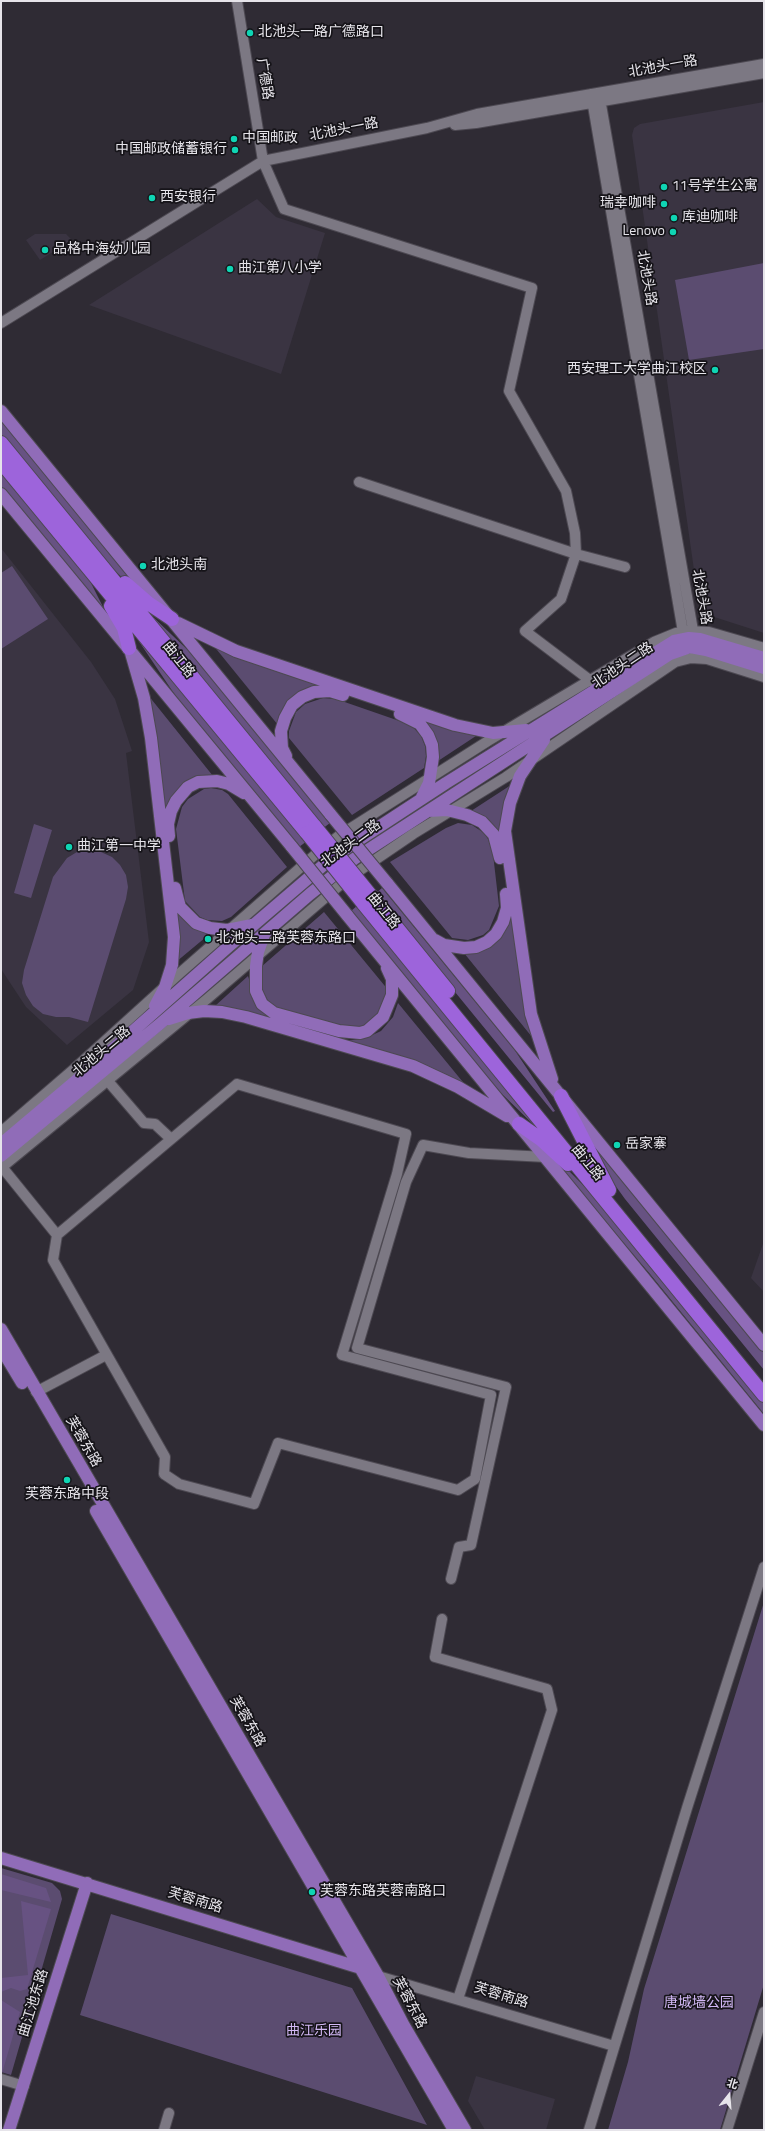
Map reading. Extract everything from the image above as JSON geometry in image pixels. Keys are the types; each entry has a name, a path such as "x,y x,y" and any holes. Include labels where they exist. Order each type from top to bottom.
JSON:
{"highway":[{"name":"曲江路","path":"1,443 94,566 608,1195 764,1380"},
{"name":"曲江路","path":"1,462 94,566"},
{"path":"94,566 172,619"},
{"path":"94,566 124,628 129,648"},
{"path":"561,1096 608,1195"},
{"path":"519,1124 542,1140 608,1195"},
{"name":"曲江路","path":"608,1195 764,1395"}],"main road":[{"name":"曲江路","path":"1,411 764,1345"},
{"name":"曲江路","path":"1,494 129,648 764,1425"},
{"path":"172,619 223,646 260,660 455,725 477,730 502,733 518,732 536,726"},
{"path":"689,641 764,658"},
{"path":"689,641 706,650 764,668"},
{"name":"北池头二路","path":"1,1144 98,1062 256,922 333,857 536,726 665,646 689,641"},
{"name":"北池头二路","path":"1,1156 161,1023 268,930 354,859 549,734 689,641"},
{"path":"129,648 144,698 151,738 174,937 174,956 166,986 160,999 144,1020"},
{"path":"293,769 282,748 281,730 285,718 297,700 308,694 323,691 337,693 407,716 420,724 428,735 432,745 433,757 430,778 425,793 417,802"},
{"path":"549,734 520,776 510,803 505,831 531,1014 546,1064 561,1096"},
{"path":"253,800 223,782 210,780 198,782 188,787 173,805 169,818 169,837 177,902 185,913 196,923 210,928 229,930 247,927 256,922"},
{"path":"424,813 440,809 452,811 475,818 487,826 494,835 499,848 506,912 496,934 482,945 471,948 451,947 444,945 431,937"},
{"path":"268,930 263,937 257,956 256,991 262,1004 268,1009 283,1015 352,1033 360,1033 373,1028 383,1017 389,1006 392,995 392,982 382,958"},
{"path":"161,1023 191,1012 212,1011 234,1014 414,1066 458,1087 519,1124"},
{"name":"芙蓉东路","path":"1,1329 368,1974 454,2130"},
{"name":"芙蓉东路","path":"1,1348 368,1974 403,2024 465,2130"},
{"name":"芙蓉南路","path":"1,1858 85,1887 368,1974"},
{"name":"芙蓉南路","path":"1,1865 85,1887"},
{"name":"曲江池东路","path":"10,2130 85,1887"}],"street":[{"name":"广德路","path":"237,1 263,161 284,209 532,288 509,391 566,491 575,533 576,554"},
{"name":"北池头一路","path":"596,98 764,64"},
{"name":"北池头一路","path":"1,323 263,161 427,128 477,114 764,73"},
{"name":"北池头路","path":"596,98 689,641"},
{"path":"359,482 576,554 625,567"},
{"path":"576,554 561,599 525,632 591,681"},
{"path":"1,1132 74,1069 292,874 340,835 502,733 654,642 689,641 712,632 764,648"},
{"path":"689,641 721,663 764,677"},
{"path":"57,1234 1,1167 191,1012 348,879 530,760 675,662 689,641"},
{"path":"107,1080 144,1123 155,1124 171,1139"},
{"path":"237,1084 406,1134 396,1174 342,1355 491,1395 475,1480 458,1490 278,1443 254,1504 179,1484 164,1474 165,1457 52,1260 57,1234 171,1139 237,1084"},
{"path":"451,1579 459,1547 471,1545 506,1387 357,1348 406,1182 423,1145 469,1153 546,1157"},
{"path":"36,1392 106,1355"},
{"path":"589,2130 689,1800 764,1567"},
{"path":"442,1620 435,1656 547,1689 552,1710 458,1999"},
{"name":"芙蓉南路","path":"368,1974 458,1999 614,2046"},
{"path":"729,2129 764,2012"},
{"path":"1,2079 24,2086"},
{"path":"164,2130 169,2113"}],"shaded area":[{"name":"西安理工大学曲江校区","path":"764,102 764,633 708,615 699,605 632,135 634,128 640,124"},
{"name":"曲江第八小学","path":"257,199 276,217 325,233 281,374 89,305"},
{"name":"品格中海幼儿园","path":"35,234 66,234 72,240 40,260 26,240"},
{"path":"1,420 133,581 130,585 109,565 1,434"},
{"path":"1,469 87,575 104,609 101,609 1,487"},
{"name":"曲江第一中学","path":"1,548 91,662 115,699 132,751 126,753 149,942 133,990 67,1045 26,1007 1,969"},
{"path":"152,616 193,655 330,823 322,829 150,618"},
{"path":"132,631 307,841 299,847 175,695"},
{"path":"382,888 514,1049 555,1111 553,1112 375,894"},
{"path":"358,905 539,1126 537,1128 501,1093 478,1067 351,911"},
{"path":"589,1138 764,1353 764,1370 625,1199 612,1181"},
{"path":"556,1158 595,1197 764,1402 764,1414 650,1274 553,1160"},
{"path":"764,1241 764,1292 751,1278"},
{"path":"1,1874 46,1888 51,1902 1,1890"},
{"path":"21,1901 51,1909 27,1989 20,1991 11,1988 1,1992 1,1978 28,1975"},
{"path":"1,2000 20,2012 2,2073 1,2072"},
{"path":"476,2076 555,2099 546,2130 485,2130 468,2101"}],"green space":[{"path":"764,263 764,349 689,360 675,280"},
{"path":"12,566 48,619 1,649 1,573"},
{"path":"213,645 324,685 318,687 278,725"},
{"path":"148,695 213,776 200,778 164,820"},
{"path":"323,698 336,699 411,725 421,736 425,746 426,756 424,768 352,815 289,738 289,731 296,712 305,704"},
{"path":"415,714 479,734 438,761"},
{"path":"511,785 502,840 471,811"},
{"path":"211,788 222,790 228,794 287,867 231,917 222,921 207,920 200,917 185,901 176,829 182,807 188,799 204,789"},
{"path":"458,823 472,825 484,833 488,839 493,854 499,906 489,930 483,935 468,940 452,938 390,862 446,828"},
{"path":"34,824 52,830 31,898 14,893"},
{"path":"89,850 101,852 112,857 120,865 126,875 128,887 126,899 88,1022 69,1017 56,1017 43,1014 33,1006 26,995 22,983 24,970 53,877 67,858 77,852"},
{"path":"174,902 212,932 176,962"},
{"path":"324,912 389,991 374,1023 353,1029 278,1011 269,1003 263,991 261,982 261,967"},
{"path":"509,915 512,916 532,1037 464,953 469,953"},
{"path":"248,976 250,982 275,1021 215,1006"},
{"path":"398,1003 467,1087 346,1041 366,1038 381,1031 393,1017"},
{"name":"唐城墙公园","path":"764,1602 764,1984 720,2130 608,2130 628,2062 644,1989"},
{"path":"1,1868 52,1883 60,1891 62,1899 11,2075 1,2072"},
{"name":"曲江乐园","path":"111,1914 352,1988 427,2125 80,2015"}],"place":[{"name":"北池头一路广德路口","path":"250,33"},
{"name":"中国邮政","path":"234,139"},
{"name":"中国邮政储蓄银行","path":"235,150"},
{"name":"11号学生公寓","path":"664,187"},
{"name":"西安银行","path":"152,198"},
{"name":"瑞幸咖啡","path":"664,204"},
{"name":"库迪咖啡","path":"674,218"},
{"name":"Lenovo","path":"673,232"},
{"name":"品格中海幼儿园","path":"45,250"},
{"name":"曲江第八小学","path":"230,269"},
{"name":"西安理工大学曲江校区","path":"715,370"},
{"name":"北池头南","path":"143,566"},
{"name":"曲江第一中学","path":"69,847"},
{"name":"北池头二路芙蓉东路口","path":"208,939"},
{"name":"岳家寨","path":"617,1145"},
{"name":"芙蓉东路中段","path":"67,1480"},
{"name":"芙蓉东路芙蓉南路口","path":"312,1892"}]}
